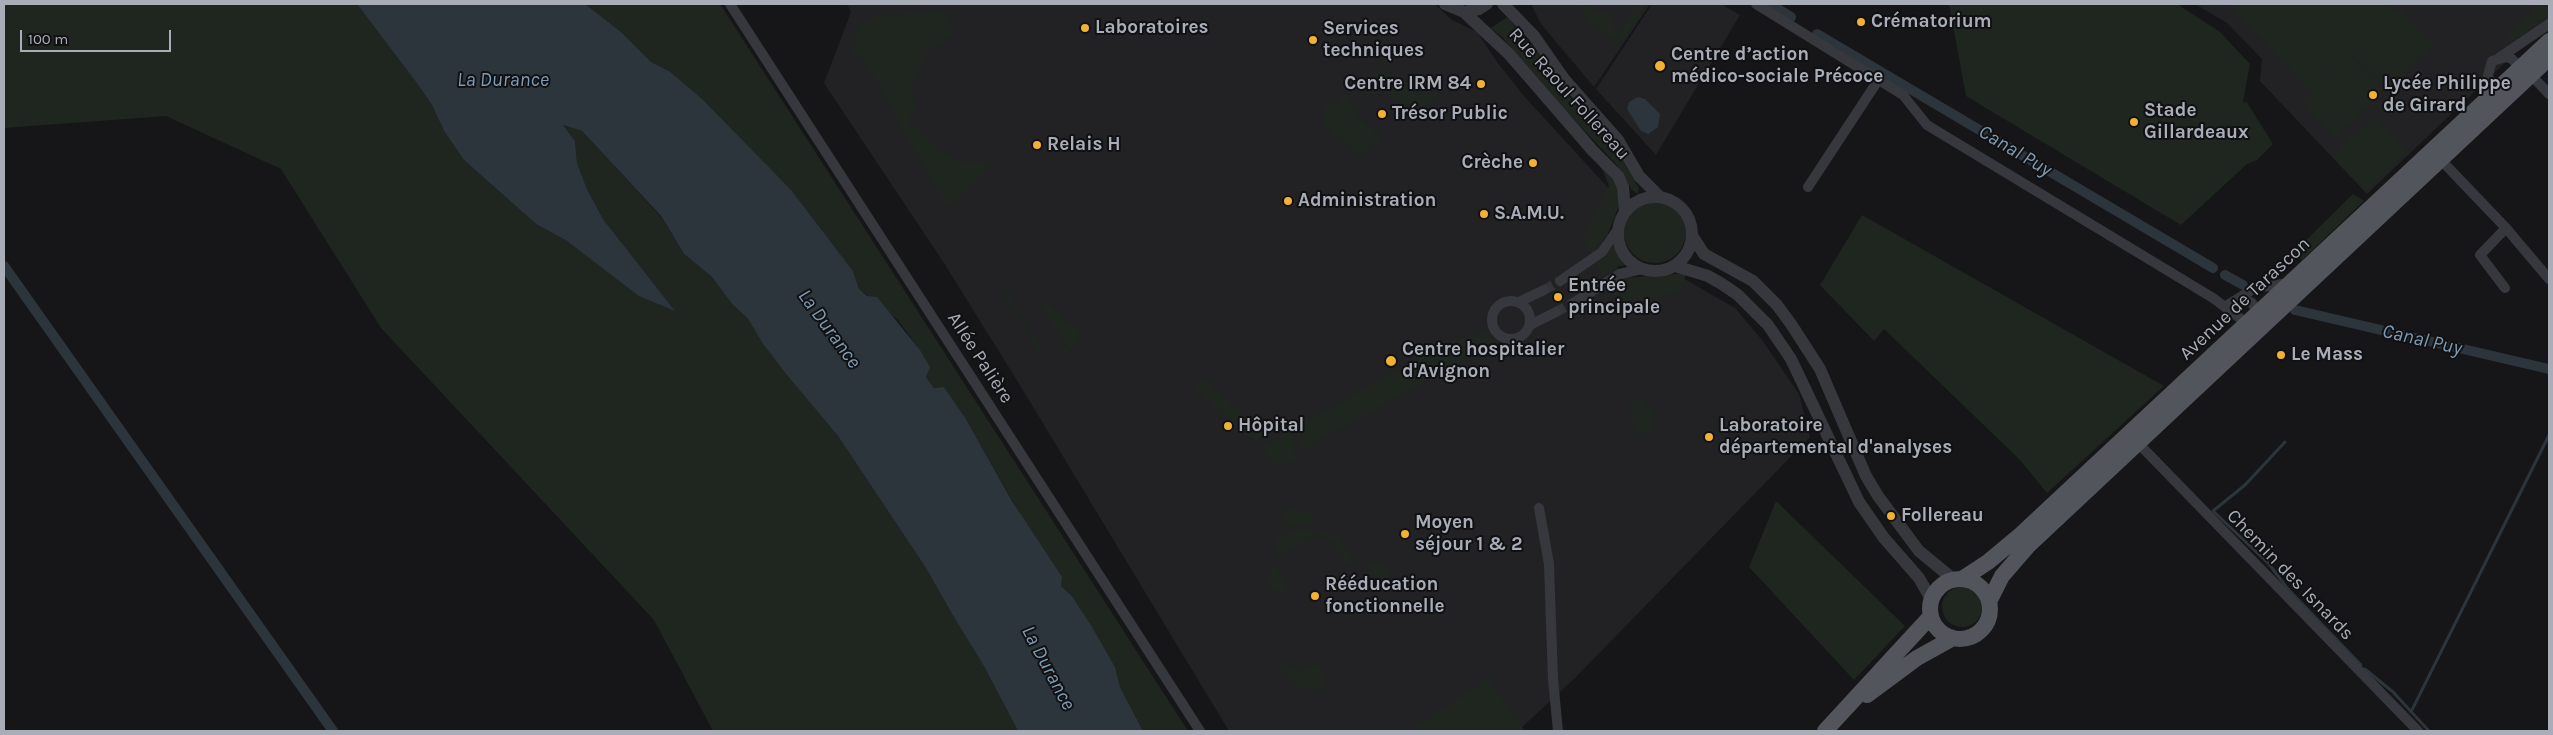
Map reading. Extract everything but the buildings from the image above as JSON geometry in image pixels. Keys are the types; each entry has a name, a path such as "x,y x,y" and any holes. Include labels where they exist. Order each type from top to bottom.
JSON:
{"main road":[{"name":"Avenue de Tarascon","path":"1958,579 1988,562 2018,538 2441,160 2526,71 2549,42"},
{"name":"Avenue de Tarascon","path":"1989,602 1998,581 2015,559 2138,443 2258,323 2293,282 2498,90 2549,58"},
{"path":"1841,715 1917,658 1953,638 1961,638 1978,633 1988,619 1989,602 1979,586 1958,579 1939,586 1931,599 1931,616 1939,630 1953,638"},
{"path":"1825,731 1931,616"}],"street":[{"name":"Allée Palière","path":"730,4 1200,731"},
{"path":"1444,4 1464,12 1479,9 1487,4"},
{"name":"Rue Raoul Follereau","path":"1503,4 1534,36 1564,79 1618,140 1639,176 1660,197"},
{"path":"1756,4 1904,94 1927,125 2226,306 2258,323"},
{"name":"Rue Raoul Follereau","path":"1464,12 1509,54 1593,151 1618,176 1623,187 1625,212"},
{"path":"2498,90 2488,75 2492,62 2549,24"},
{"path":"2498,58 2512,59 2549,94"},
{"path":"1808,187 1879,79"},
{"path":"2441,160 2506,228 2549,279"},
{"path":"1560,281 1602,252 1618,229 1625,212 1641,199 1660,197 1676,202 1691,223 1692,237 1686,255 1674,266 1659,271 1642,268 1626,257 1618,239 1618,229"},
{"path":"2505,288 2480,255 2506,228"},
{"path":"1692,237 1704,254 1753,281 1786,317 1820,369 1866,476 1878,496 1919,551 1958,579"},
{"path":"1674,266 1708,276 1722,284 1738,295 1768,325 1792,359 1859,502 1884,538 1919,578 1931,599"},
{"path":"1573,303 1620,274 1642,268"},
{"path":"2226,306 2255,288 2293,282"},
{"path":"1519,302 1544,290"},
{"path":"2240,297 2252,303 2258,323"},
{"path":"1530,325 1529,311 1519,302 1507,300 1495,309 1492,316 1495,330 1505,338 1512,339 1524,334 1530,325 1556,312"},
{"name":"Chemin des Isnards","path":"2138,443 2418,731"},
{"path":"1539,508 1549,564 1553,679 1558,731"}],"shaded area":[{"path":"4,4 357,4 432,105 444,131 464,160 536,224 567,241 598,263 674,310 603,219 587,189 577,163 575,141 563,125 582,131 661,217 684,254 712,277 732,304 748,319 763,344 786,374 838,436 926,568 985,668 1018,731 713,731 654,620 381,328 281,169 166,116 4,128"},
{"path":"585,4 720,4 1188,731 1143,731 1120,687 1115,667 1072,596 1061,586 966,419 944,387 934,388 926,377 929,367 920,350 898,320 859,289 853,271 792,191 669,71 651,62 620,31"},
{"name":"Centre hospitalier d'Avignon","path":"847,4 1435,4 1452,20 1477,32 1497,62 1524,96 1611,191 1603,240 1614,266 1640,283 1681,277 1735,308 1762,340 1799,394 1810,437 1575,678 1518,731 1229,731 942,260 824,83 851,12"},
{"path":"1531,4 1650,4 1594,87 1541,24"},
{"path":"1576,4 1590,4 1592,10 1598,14 1610,13 1620,44 1616,49 1613,47 1616,41 1591,23"},
{"path":"1638,4 1647,4 1622,43 1618,34"},
{"name":"Centre d’action médico-sociale Précoce","path":"1652,4 1721,4 1740,15 1656,155 1596,89"},
{"name":"Stade Gillardeaux","path":"1949,4 2177,4 2220,32 2250,64 2243,102 2245,103 2246,101 2273,144 2257,160 2247,164 2181,225 1966,96"},
{"name":"Lycée Philippe de Girard","path":"2195,4 2549,4 2549,21 2367,194 2260,81 2262,59 2227,23"},
{"path":"2229,4 2385,4 2395,14 2400,9 2434,45 2384,90 2352,55 2369,38 2311,92"},
{"path":"2530,4 2545,4 2549,8 2549,16 2513,41 2508,36 2534,8"},
{"path":"946,10 952,25 952,34 924,57 912,86 916,115 908,117 912,128 919,126 922,134 932,144 960,162 995,162 951,206 944,202 863,58 858,58 852,51 859,26 873,16"},
{"path":"1507,17 1535,49 1572,100 1611,141 1639,188 1638,194 1632,190 1617,165 1563,108 1503,38 1491,28"},
{"path":"1389,46 1399,52 1385,67 1372,55"},
{"path":"2350,56 2383,92 2335,137 2302,102"},
{"path":"1382,68 1402,86 1409,80 1411,83 1414,80 1428,94 1433,91 1440,92 1422,111 1409,111 1380,86 1354,113 1382,139 1359,157 1327,128 1324,123 1325,107 1329,103 1334,107 1344,97 1356,107 1376,86 1371,80"},
{"path":"2374,116 2407,152 2366,191 2332,156"},
{"path":"1595,159 1617,184 1619,206 1607,236 1590,253 1583,239 1609,186 1604,173"},
{"path":"2353,194 2364,201 2302,260 2293,253"},
{"path":"1649,201 1661,201 1677,210 1684,220 1686,232 1684,244 1677,254 1661,263 1649,263 1638,258 1629,249 1624,238 1624,226 1629,215 1638,206"},
{"path":"1862,215 2164,386 2047,493 2020,460 1884,329 1874,341 1820,285"},
{"path":"1614,245 1627,265 1619,266 1603,276 1596,263"},
{"path":"1686,274 1680,293 1619,303 1609,287 1623,278"},
{"path":"1008,283 1011,284 1005,289 1042,351 1048,348 1049,350 1043,355 1040,355 1000,287"},
{"path":"1044,300 1082,335 1063,358 1060,350 1067,346 1040,303"},
{"path":"1486,331 1496,342 1493,348 1482,357 1471,336"},
{"path":"1468,336 1476,353 1303,450 1296,437 1297,431 1301,427 1300,424 1445,343"},
{"path":"1203,378 1253,425 1269,435 1255,441 1253,440 1197,390 1195,387 1196,380"},
{"path":"1637,396 1656,416 1649,424 1656,430 1648,439 1634,427 1628,406"},
{"path":"1293,429 1294,452 1299,460 1280,466 1276,465 1264,454 1265,445"},
{"path":"1776,501 1905,626 1854,680 1749,567"},
{"path":"1292,507 1310,513 1316,525 1308,523 1280,527 1284,511"},
{"path":"1312,529 1341,538 1354,563 1348,567 1333,541 1315,535 1283,553 1276,552 1274,549 1278,537 1292,530"},
{"path":"1378,560 1389,571 1390,576 1384,585 1376,588 1367,567"},
{"path":"1272,566 1276,567 1290,595 1268,588"},
{"path":"1966,587 1973,590 1979,596 1982,607 1981,615 1973,624 1966,627 1958,627 1951,624 1943,615 1942,603 1945,596 1954,588"},
{"path":"1282,661 1297,671 1312,664 1320,667 1327,677 1323,688 1318,691 1300,689 1277,665"},
{"path":"1488,679 1525,731 1409,731"}],"water":[{"name":"La Durance","path":"357,4 585,4 620,31 651,62 669,71 702,99 792,191 853,271 859,289 867,296 877,297 920,350 930,367 926,377 934,388 944,387 966,419 1012,501 1062,577 1061,586 1072,596 1092,627 1115,667 1120,687 1143,731 1018,731 985,668 926,568 838,436 786,374 763,344 748,319 732,304 712,277 684,254 661,216 582,131 563,125 575,141 577,163 587,189 603,219 675,311 639,296 567,241 536,224 464,160 444,131 432,105"},
{"path":"1638,97 1645,99 1660,114 1658,127 1648,134 1641,131 1627,109 1629,102"}],"waterway":[{"name":"Canal Puy","path":"1770,4 1791,17"},
{"name":"Canal Puy","path":"1817,34 2213,268"},
{"path":"4,266 333,731"},
{"name":"Canal Puy","path":"2225,275 2243,285"},
{"name":"Canal Puy","path":"2295,310 2549,369"},
{"path":"2411,712 2549,435"},
{"path":"2285,442 2245,485 2213,511 2269,564 2287,588 2361,665"},
{"path":"2365,669 2393,692 2429,731"}],"tunnel":[{"path":"1544,290 1560,281"},
{"path":"1556,312 1573,303"}],"place":[{"name":"Crématorium","path":"1861,22"},
{"name":"Laboratoires","path":"1085,28"},
{"name":"Services techniques","path":"1313,40"},
{"name":"Centre d’action médico-sociale Précoce","path":"1660,66"},
{"name":"Centre IRM 84","path":"1481,84"},
{"name":"Lycée Philippe de Girard","path":"2373,95"},
{"name":"Trésor Public","path":"1382,114"},
{"name":"Stade Gillardeaux","path":"2134,122"},
{"name":"Relais H","path":"1037,145"},
{"name":"Crèche","path":"1533,163"},
{"name":"Administration","path":"1288,201"},
{"name":"S.A.M.U.","path":"1484,214"},
{"name":"Entrée principale","path":"1558,297"},
{"name":"Le Mass","path":"2281,355"},
{"name":"Centre hospitalier d'Avignon","path":"1391,361"},
{"name":"Hôpital","path":"1228,426"},
{"name":"Laboratoire départemental d'analyses","path":"1709,437"},
{"name":"Follereau","path":"1891,516"},
{"name":"Moyen séjour 1 & 2","path":"1405,534"},
{"name":"Rééducation fonctionnelle","path":"1315,596"}]}
